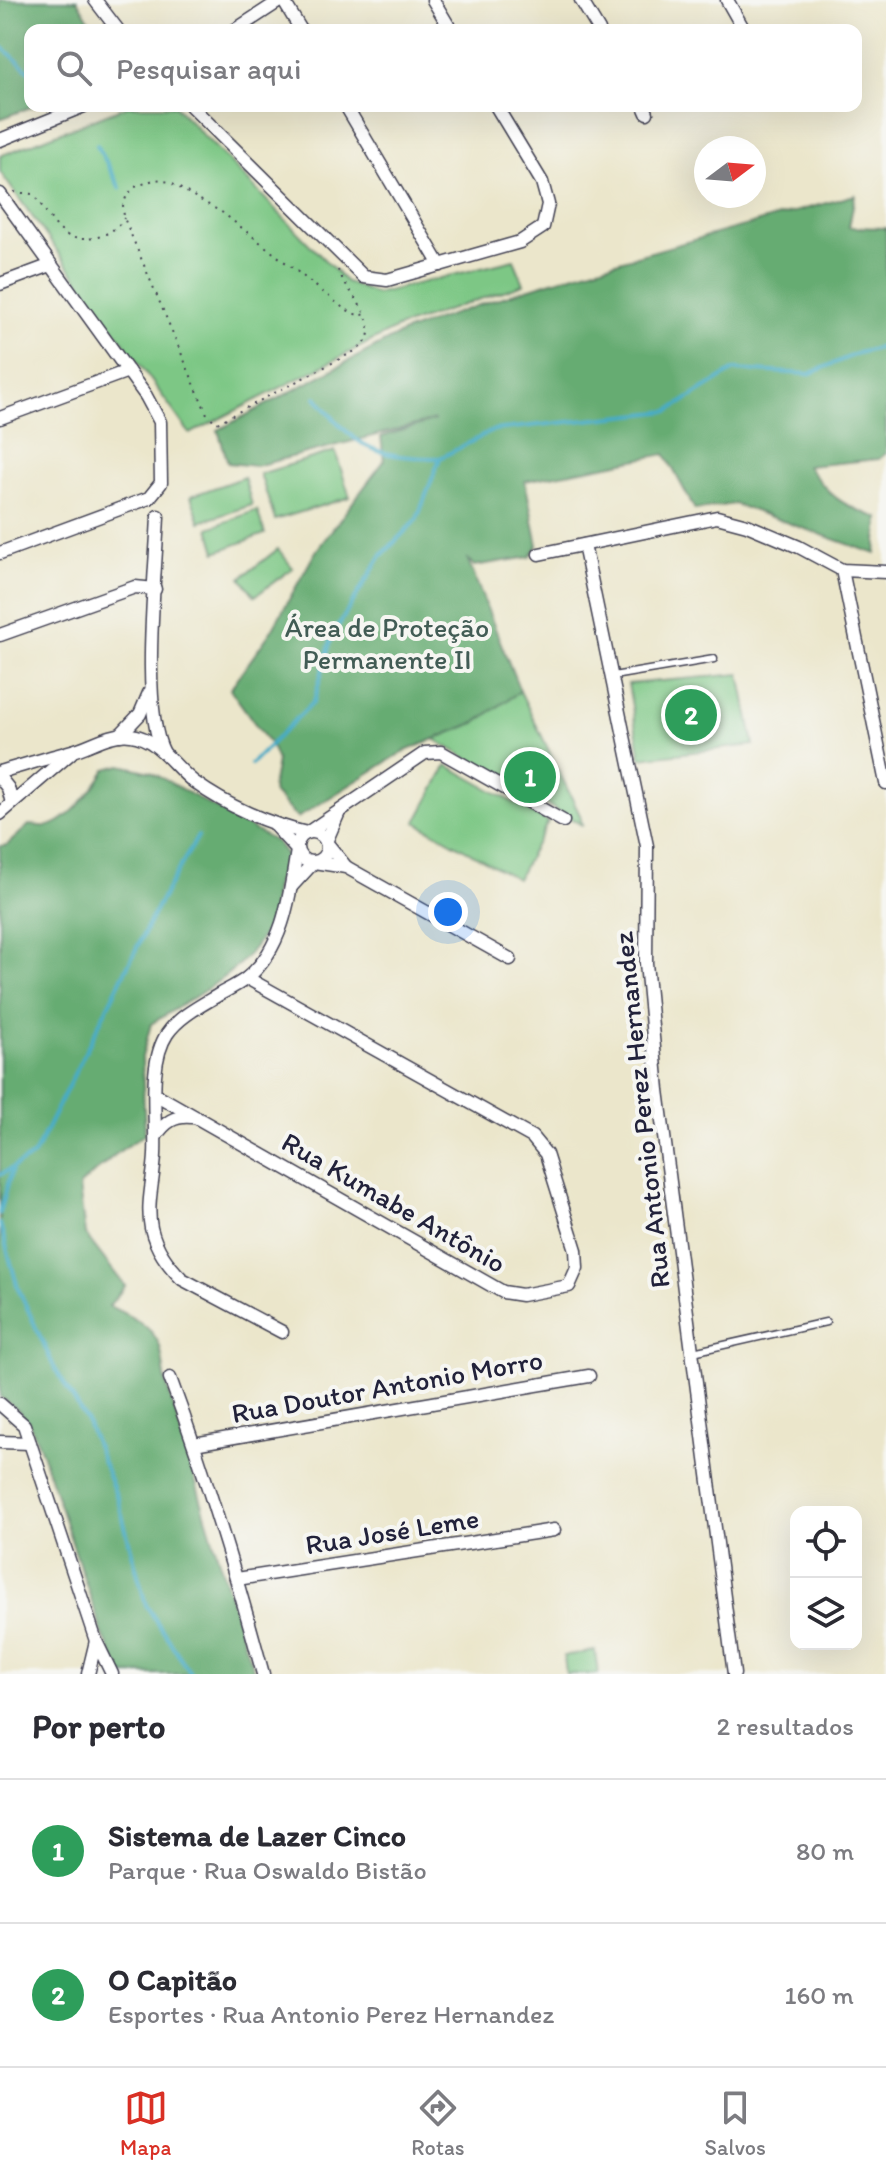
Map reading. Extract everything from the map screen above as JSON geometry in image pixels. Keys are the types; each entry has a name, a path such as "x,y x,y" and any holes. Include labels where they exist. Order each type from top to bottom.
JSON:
{"street":[{"path":"95,0 113,24"},
{"path":"244,24 282,0 297,24"},
{"path":"433,0 447,24"},
{"path":"581,0 595,24"},
{"path":"727,0 741,24"},
{"path":"0,140 69,112"},
{"path":"197,112 364,277 387,280 520,242 543,227 548,204 542,182 500,112"},
{"path":"350,112 440,265"},
{"path":"0,553 149,498 161,483 160,422 128,371 1,195"},
{"path":"0,284 51,265"},
{"path":"0,418 128,371"},
{"path":"158,516 151,686 156,727 161,748 168,759"},
{"path":"539,554 717,517 747,525 842,570 886,572"},
{"name":"Rua Antonio Perez Hernandez","path":"584,545 647,846 646,963 658,1090 734,1674"},
{"path":"842,570 886,783"},
{"path":"0,635 135,587 155,589"},
{"path":"120,735 140,714 151,686"},
{"path":"12,803 0,775 120,735 153,736 156,727"},
{"path":"142,737 194,782 275,826 320,835 346,867"},
{"path":"0,814 73,751"},
{"path":"282,1332 182,1279 156,1245 149,1214 156,1136 155,1094 159,1050 167,1033 195,1009 247,978 266,955 282,926 299,839 425,753 441,752 563,821"},
{"path":"291,887 314,862 324,856 326,842 339,812"},
{"path":"275,826 303,859 346,867 510,959"},
{"name":"Rua Kumabe Antônio","path":"155,1094 503,1292 522,1295 536,1293 564,1288 573,1280 577,1268 576,1250 546,1154 532,1137 247,978"},
{"path":"156,1136 162,1126 173,1118 195,1117"},
{"name":"Rua Doutor Antonio Morro","path":"194,1444 589,1376"},
{"path":"170,1378 237,1579 263,1674"},
{"path":"0,1407 24,1425 96,1641 112,1674"},
{"path":"0,1442 30,1443"},
{"name":"Rua José Leme","path":"237,1579 554,1530"},
{"path":"88,1674 96,1641"}],"lane":[{"path":"613,676 714,659"},
{"path":"691,1353 826,1322"}],"path":[{"path":"329,242 342,280 366,315 370,335 361,347 217,423 207,414 124,218 123,205 135,187 156,179 169,182 223,213 342,307 354,314 366,315"},
{"path":"1,195 22,191 32,194 55,227 73,238 86,239 112,232 124,218"}],"green space":[{"path":"0,0 77,0 91,24 24,24 24,110 0,119"},
{"path":"112,112 181,112 346,282 376,294 514,260 524,284 397,328 190,434 0,172 0,156"},
{"name":"Área de Proteção Permanente II","path":"855,195 849,227 886,228 886,453 879,459 807,466 838,499 879,518 876,554 734,504 695,510 665,454 525,481 538,545 530,557 474,566 467,558 520,691 476,722 403,752 297,818 274,794 272,788 277,761 271,746 230,689 272,630 316,551 384,461 381,437 435,420 256,466 228,463 218,430 402,333 457,312 627,259"},
{"path":"335,451 350,497 275,520 260,474"},
{"path":"244,477 252,505 200,522 191,496"},
{"path":"257,510 265,534 216,552 209,528"},
{"path":"278,549 293,568 255,596 241,578"},
{"path":"740,674 754,745 641,758 628,684"},
{"path":"520,691 582,825 434,739 476,722"},
{"path":"121,765 151,772 276,842 288,861 276,884 270,920 249,954 219,981 151,1024 142,1057 145,1134 117,1153 79,1186 85,1234 125,1286 109,1306 144,1326 160,1347 166,1382 255,1674 121,1674 103,1635 41,1450 21,1413 0,1397 0,846 7,845 29,825 48,826 65,818 106,769"},
{"path":"447,765 548,822 517,879 416,822"},
{"path":"595,1651 598,1674 566,1674 564,1656"}],"waterway":[{"path":"0,45 24,67"},
{"path":"97,145 120,188"},
{"path":"251,764 314,701 332,636 381,556 417,519 440,458 494,430 669,411 734,370 809,374 858,353 886,346"},
{"path":"316,397 343,428 368,447 398,456 439,458"},
{"path":"0,1175 34,1155 158,905 198,836"},
{"path":"0,1213 12,1169"},
{"path":"0,1224 18,1288 54,1367 86,1420 118,1500 146,1605 191,1674"}],"place":[{"name":"O Capitão","path":"691,715"},
{"name":"Sistema de Lazer Cinco","path":"530,777"}]}
